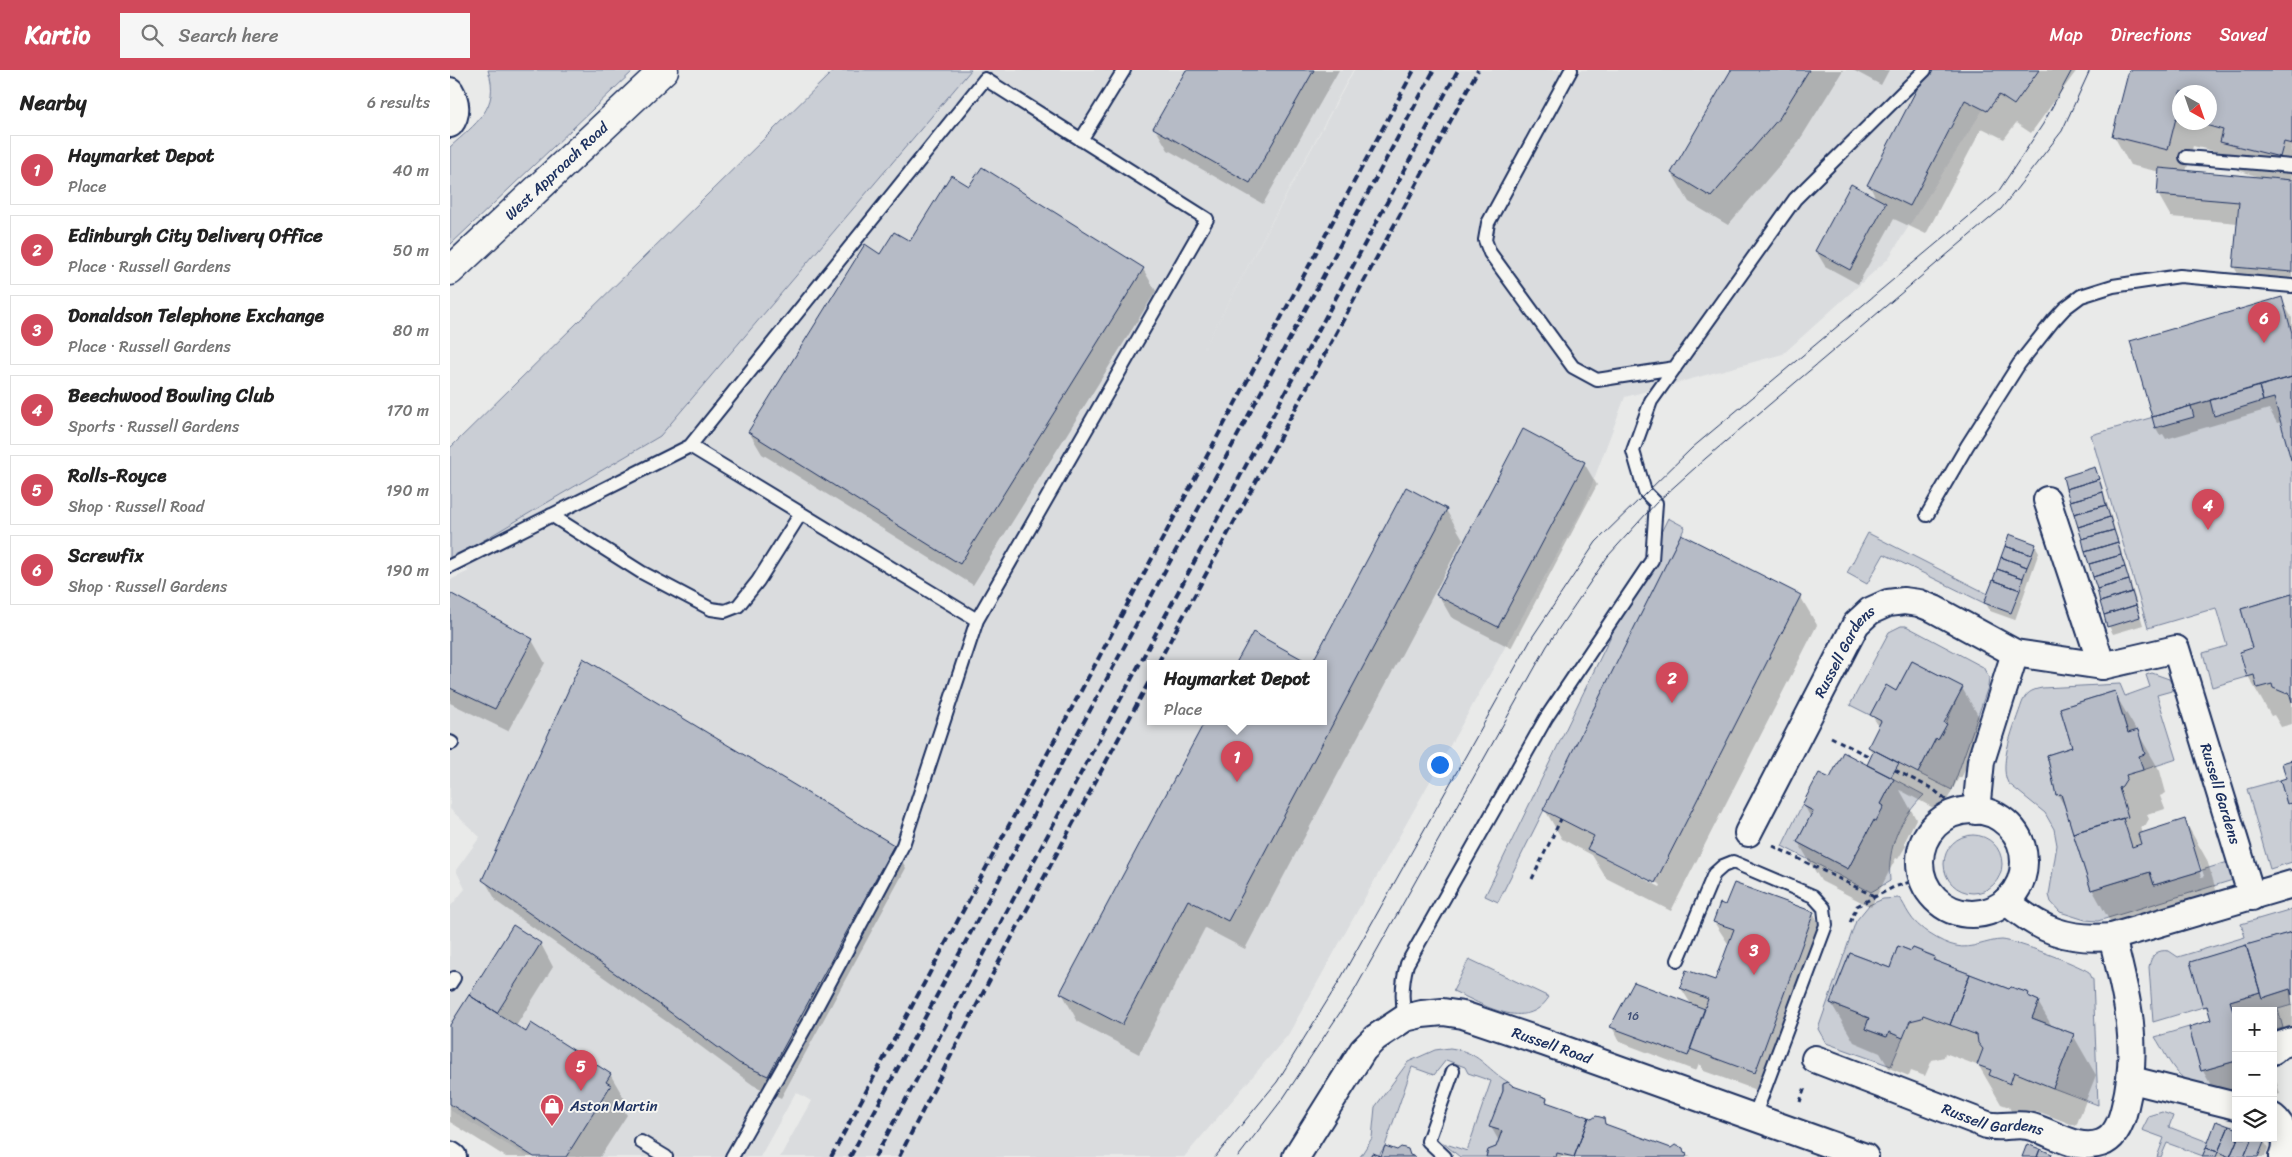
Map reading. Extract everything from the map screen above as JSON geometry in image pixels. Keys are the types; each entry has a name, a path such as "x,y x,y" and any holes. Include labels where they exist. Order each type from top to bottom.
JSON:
{"street":[{"name":"West Approach Road","path":"450,271 664,70"},
{"path":"450,91 456,106 453,120 450,124"},
{"path":"2047,500 2102,666"},
{"name":"Russell Gardens","path":"1748,833 1856,624 1870,611 1888,603 1904,601 1919,603 2015,653 2102,666 2176,649 2252,897"},
{"path":"1968,811 1981,761 2015,653"},
{"path":"1968,811 1995,816 2004,821 2014,832 2021,846 2024,866 2018,886 2006,901 1990,911 1972,914 1962,913 1945,907 1938,901 1922,878 1920,861 1925,840 1940,822 1968,811"},
{"path":"2006,901 2022,915 2046,929 2082,939 2112,937 2292,884"},
{"name":"Russell Gardens","path":"1815,1059 1986,1126 2000,1128 2029,1126 2080,1145 2100,1144 2108,1140 2122,1120 2132,1080 2133,1043 2129,1008 2112,937"},
{"name":"Russell Road","path":"1296,1157 1363,1050 1375,1038 1405,1018 1442,1012 1463,1015 1754,1117 1790,1130 1832,1151 1865,1157"},
{"path":"2277,1048 2292,1041"},
{"path":"2132,1080 2232,1105"},
{"path":"2277,1122 2281,1126 2286,1143 2282,1157"}],"lane":[{"path":"1081,140 1124,70"},
{"path":"1571,70 1488,223 1485,240 1490,253 1573,367 1597,380 1675,368"},
{"path":"1405,1018 1402,994 1407,964 1546,718 1652,560 1656,503 1646,492 1634,451 1651,401 1795,199 1925,70"},
{"path":"450,566 690,446 985,79 1207,219 977,620 903,845 809,1021 732,1157"},
{"path":"2186,157 2292,166"},
{"path":"1928,515 2015,369 2042,333 2065,308 2080,296 2113,286 2180,276 2292,286"},
{"path":"690,446 977,620"},
{"path":"551,515 641,572 711,610 725,612 738,606 758,581 801,513"},
{"path":"1678,960 1714,874 1733,862 1813,896 1824,908 1826,925 1754,1117"},
{"path":"1446,1157 1428,1141 1452,1071"},
{"path":"641,1142 666,1157"}],"path":[{"path":"1806,724 1870,758"},
{"path":"1895,770 1933,789 1968,811"},
{"path":"1532,879 1561,819"},
{"path":"1748,833 1874,896"},
{"path":"1850,925 1857,906 1894,887 1922,878"},
{"path":"1790,1130 1815,1059"}],"shaded area":[{"path":"488,70 634,70 450,245 450,147 476,123 488,105 491,95 491,83"},
{"path":"834,70 971,70 660,436 450,560 450,448"},
{"path":"971,70 1353,70 1204,348 1354,70 2033,70 2007,102 1993,94 1888,259 1783,354 1625,397 1583,508 1288,1035 1184,1157 780,1157 811,1101 796,1092 760,1157 528,1157 450,1110 450,907 465,889 456,870 480,837 450,809 450,580 469,571 451,560 660,436"},
{"path":"2292,377 2292,594 2241,609 2252,648 2247,677 2212,687 2203,653 2227,646 2216,608 2148,628 2091,435"},
{"path":"1668,518 1685,527 1498,902 1485,896"},
{"path":"1868,533 1988,594 1984,603 1884,554 1867,584 1847,573"},
{"path":"1901,626 1906,626 1983,667 1989,678 1988,687 1952,790 1918,773 1936,738 1939,739 1962,687 1912,661 1896,691 1886,686 1870,715 1850,705 1889,632"},
{"path":"2152,673 2169,679 2175,690 2157,695 2177,759 2143,770 2128,733 2115,691 2060,708 2072,747 2047,755 2056,795 2061,794 2091,890 2150,872 2154,885 2228,862 2233,880 2098,921 2085,920 2060,912 2051,902 2049,895 2057,845 2054,829 2045,813 2008,783 2005,775 2006,754 2022,703 2029,692 2042,688 2120,684 2125,696 2150,687 2146,675"},
{"path":"1894,779 1924,795 1908,814 1897,834 1891,856 1890,881 1871,892 1782,846 1802,805 1813,811 1797,842 1848,869 1874,820 1884,806 1881,804"},
{"path":"2280,780 2287,804 2292,803 2292,862 2270,869 2247,789"},
{"path":"1967,835 1979,835 1994,843 2002,858 2002,870 1994,885 1979,893 1967,893 1952,885 1944,870 1944,858 1952,843"},
{"path":"1899,898 1918,924 1943,942 1967,947 1996,940 2009,941 2046,953 2089,972 2093,980 2098,1105 2053,1088 2074,1034 2032,1018 2039,1001 2028,996 2028,993 2011,987 2009,989 1933,960 1934,956 1913,948 1911,951 1898,946 1890,968 1850,953 1830,1003 1869,1018 1865,1029 1886,1037 1889,1032 1903,1038 1891,1066 1826,1043 1818,1029 1856,921 1869,905 1883,899"},
{"path":"2292,909 2292,932 2191,962 2203,1007 2153,1022 2149,967 2151,959 2155,954 2161,951 2169,951 2178,957 2245,937 2241,924"},
{"path":"1469,959 1549,997 1540,1008 1529,1013 1516,1014 1490,1008 1453,991"},
{"path":"2290,989 2292,1005 2278,1009 2283,1028 2277,1030 2277,1007 2232,1008 2230,1001 2260,992 2262,998"},
{"path":"2189,1027 2201,1071 2232,1062 2232,1090 2223,1090 2197,1084 2183,1077 2175,1070 2155,1037"},
{"path":"1450,1048 1468,1053 1482,1061 1508,1082 1503,1085 1503,1091 1490,1127 1502,1131 1496,1147 1489,1150 1486,1157 1460,1157 1443,1143 1467,1151 1491,1081 1468,1073 1465,1067 1446,1060 1434,1075 1412,1067 1385,1146 1379,1155 1372,1153 1370,1157 1360,1157 1372,1138 1375,1107 1408,1062 1435,1050"},
{"path":"2162,1112 2173,1116 2169,1127 2208,1142 2203,1156 2167,1143 2161,1157 2157,1157 2164,1138 2142,1130 2149,1116"}],"building":[{"path":"1186,70 1314,70 1250,183 1153,128"},
{"path":"1731,70 1809,70 1780,117 1711,197 1671,173"},
{"path":"1933,70 2039,70 2014,105 1999,95 1987,111 1965,100 1910,206 1867,185 1920,83"},
{"path":"2129,70 2292,70 2292,144 2284,142 2280,157 2220,142 2223,130 2217,128 2217,85 2172,85 2173,130 2168,150 2112,136"},
{"path":"982,167 1144,268 960,564 748,432 865,244 880,254 894,232 910,241 951,175 969,186"},
{"path":"2159,168 2292,180 2292,272 2233,267 2239,202 2157,195"},
{"path":"1851,184 1886,203 1850,270 1815,251"},
{"path":"2282,297 2292,333 2292,377 2152,417 2130,341"},
{"path":"2292,377 2291,460 2274,398 2263,401 2259,386"},
{"path":"2259,386 2263,401 2214,416 2210,400"},
{"path":"2191,406 2194,417 2155,428 2152,417"},
{"path":"1523,429 1585,462 1498,627 1436,595"},
{"path":"2095,467 2099,479 2066,489 2063,477"},
{"path":"2099,479 2103,492 2070,501 2066,489"},
{"path":"1406,487 1447,509 1228,921 1188,900 1122,1025 1060,993 1203,725 1327,725 1327,660 1314,660"},
{"path":"2103,492 2106,505 2074,514 2070,501"},
{"path":"2106,505 2110,517 2078,527 2074,514"},
{"path":"2110,517 2114,530 2082,539 2078,527"},
{"path":"2114,530 2118,542 2085,552 2082,539"},
{"path":"1681,534 1801,595 1655,883 1587,849 1594,836 1543,810"},
{"path":"2009,534 2036,544 2032,555 2005,546"},
{"path":"2118,542 2121,555 2089,564 2085,552"},
{"path":"2005,546 2032,555 2027,567 2001,557"},
{"path":"2121,555 2125,567 2093,577 2089,564"},
{"path":"2001,557 2027,567 2023,578 1997,569"},
{"path":"2125,567 2129,580 2097,589 2093,577"},
{"path":"1997,569 2023,578 2020,590 1993,580"},
{"path":"1993,580 2020,590 2011,613 1984,603"},
{"path":"2129,580 2132,592 2100,602 2097,589"},
{"path":"2132,592 2136,605 2104,615 2100,602"},
{"path":"450,593 533,639 495,709 450,688"},
{"path":"2292,594 2292,702 2289,692 2285,693 2273,688 2272,684 2257,688 2254,675 2247,677 2240,652 2252,648 2241,609"},
{"path":"2136,605 2140,617 2107,627 2104,615"},
{"path":"1253,632 1304,660 1238,660"},
{"path":"583,658 894,845 768,1076 739,1063 663,1007 482,880"},
{"path":"1912,661 1963,687 1944,723 1947,724 1938,740 1936,738 1918,773 1868,747 1881,721 1870,715 1886,685 1896,691"},
{"path":"2115,691 2128,733 2138,730 2145,754 2139,756 2143,770 2126,775 2127,778 2119,788 2128,817 2073,833 2061,794 2056,795 2047,755 2072,747 2060,708"},
{"path":"1874,750 1899,763 1891,777 1867,765"},
{"path":"1843,752 1894,779 1881,804 1884,806 1876,821 1874,820 1848,869 1797,842 1813,811 1802,805 1819,773 1830,778"},
{"path":"2292,760 2292,803 2287,804 2280,780 2286,778 2282,763"},
{"path":"2123,818 2132,847 2141,844 2138,834 2185,819 2201,871 2154,885 2150,872 2091,890 2073,833"},
{"path":"1734,883 1814,912 1755,1073 1690,1049 1708,999 1680,988 1686,970 1715,980 1734,929 1713,922 1720,903 1725,905"},
{"path":"513,925 541,943 497,1013 469,995"},
{"path":"2292,932 2292,995 2290,989 2262,998 2246,945"},
{"path":"2246,945 2260,992 2230,1001 2232,1008 2232,1062 2201,1071 2189,1027 2211,1020 2207,1006 2203,1007 2190,962"},
{"path":"1898,946 1911,951 1913,948 1935,957 1933,960 1970,974 1950,1025 1923,1015 1922,1018 1910,1021 1903,1038 1889,1032 1887,1037 1865,1029 1869,1018 1830,1003 1850,953 1890,968"},
{"path":"1970,974 2009,989 2011,987 2029,993 2028,996 2039,1001 2032,1018 2074,1034 2053,1088 2014,1072 2010,1084 1989,1075 1991,1070 1977,1065 1983,1049 1978,1043 1977,1035 1950,1025"},
{"path":"1634,982 1705,1009 1688,1056 1610,1027"},
{"path":"469,995 526,1032 531,1023 611,1074 606,1082 611,1085 566,1157 534,1157 450,1104 450,1025"},
{"path":"1508,1082 1513,1086 1547,1098 1546,1102 1589,1117 1574,1157 1557,1153 1556,1157 1486,1157 1488,1150 1496,1147 1502,1131 1489,1127 1503,1091 1503,1084"},
{"path":"1596,1116 1604,1118 1605,1124 1671,1148 1675,1145 1683,1148 1684,1153 1687,1154 1686,1157 1574,1157 1589,1117 1592,1119"},
{"path":"2216,1121 2229,1126 2218,1152 2206,1148"},
{"path":"2229,1126 2232,1127 2232,1142 2236,1142 2230,1157 2218,1152"},
{"path":"2236,1142 2250,1142 2244,1157 2230,1157"},
{"path":"2250,1142 2264,1142 2258,1157 2244,1157"},
{"path":"2027,1144 2040,1149 2037,1157 2022,1157"},
{"path":"1385,1146 1397,1150 1401,1147 1408,1149 1410,1155 1416,1157 1370,1157 1372,1153 1381,1156"},
{"path":"2206,1148 2218,1152 2216,1157 2202,1157"},
{"path":"2040,1149 2052,1154 2051,1157 2037,1157"}],"tram line":[{"path":"1215,1157 1277,1082 1337,985 1533,636 1596,542 1692,448 1998,192 2043,124 2072,70"},
{"path":"1238,1157 1284,1097 1353,993 1547,646 1608,556 1656,503 1706,458 2001,209 2062,131 2090,70"}],"railway":[{"path":"831,1157 1414,70"},
{"path":"850,1157 1434,70"},
{"path":"875,1157 1458,70"},
{"path":"1160,660 1478,70"},
{"path":"899,1157 1003,954 1147,685"}],"place":[{"name":"Screwfix","path":"2264,343"},
{"name":"Beechwood Bowling Club","path":"2208,530"},
{"name":"Edinburgh City Delivery Office","path":"1672,703"},
{"name":"Haymarket Depot","path":"1237,782"},
{"name":"Donaldson Telephone Exchange","path":"1754,975"},
{"name":"Rolls-Royce","path":"581,1091"},
{"name":"Aston Martin","path":"552,1127"}]}
